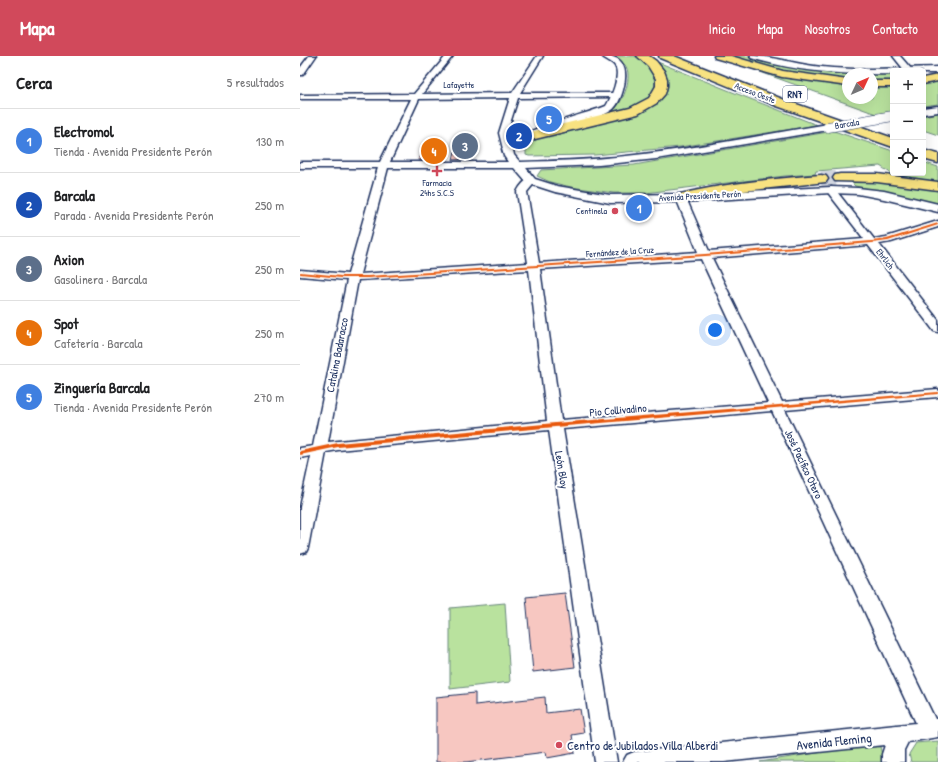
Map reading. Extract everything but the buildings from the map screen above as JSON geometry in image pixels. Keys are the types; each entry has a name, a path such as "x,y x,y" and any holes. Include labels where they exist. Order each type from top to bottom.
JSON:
{"highway":[{"path":"531,136 634,111 654,101 660,90 662,82 661,75 648,60 642,56"},
{"name":"Acceso Oeste","path":"664,56 781,103 890,142"},
{"path":"719,56 782,74 842,82"},
{"name":"Acceso Oeste","path":"705,59 753,78"},
{"path":"926,80 938,78"},
{"path":"878,84 890,84"},
{"path":"848,112 890,127"},
{"path":"926,155 938,159"},
{"path":"680,198 718,189 831,183 877,178 938,186"}],"street":[{"path":"300,73 313,56"},
{"name":"Catalina Badaracco","path":"300,548 353,277 384,164 417,95 450,56"},
{"path":"531,181 509,156 504,133 514,95 540,56"},
{"path":"507,149 531,136 601,112 614,103 617,95 621,71 619,65 606,56"},
{"path":"754,56 785,65 824,70 890,71"},
{"path":"896,56 906,68"},
{"path":"926,70 938,70"},
{"name":"Lafayette","path":"300,97 417,95 617,95"},
{"path":"926,111 938,109"},
{"name":"Barcala","path":"300,165 559,164 623,159 890,117"},
{"name":"Avenida Presidente Perón","path":"531,181 556,189 610,199 631,200 680,198"},
{"name":"León Bloy","path":"531,181 522,192 534,266 555,425 606,762"},
{"path":"831,183 858,191 884,195 938,208"},
{"name":"Ehrlich","path":"831,183 872,242 938,328"},
{"name":"José Pacífico Otero","path":"680,198 705,255 777,407 934,729"},
{"name":"Fernández de la Cruz","path":"300,273 353,277 705,255 872,242 887,240 938,224"},
{"name":"Pio Collivadino","path":"300,453 338,445 555,425 938,394"},
{"name":"Avenida Fleming","path":"634,762 902,734 934,729"},
{"path":"893,762 894,747 902,734"}],"green space":[{"path":"612,56 634,56 639,58 653,74 655,84 652,94 638,106 579,122 614,109 618,106 624,95 628,81 627,69 621,61"},
{"path":"727,56 750,56 786,66 842,69 842,80 784,72"},
{"path":"727,60 752,67 842,82 842,102"},
{"path":"655,61 817,125 680,147 595,155 526,155 526,145 545,135 644,111 653,106 665,94 668,85 665,75"},
{"path":"878,71 890,72 890,81 878,82"},
{"path":"938,80 938,104 926,106 926,82"},
{"path":"890,84 890,112 876,114 848,104 878,104 878,85"},
{"path":"938,113 938,135 926,131 926,115"},
{"path":"834,131 890,150 890,173 880,166 816,171 815,174 785,176 645,193 614,193 571,187 550,182 537,176 541,170 634,165"},
{"path":"926,163 938,167 938,182 904,176 926,176"},
{"path":"851,182 884,182 938,190 938,204 855,186"},
{"path":"505,603 510,682 450,689 450,608"},
{"path":"938,741 938,762 911,762 909,754 916,743"},
{"path":"879,743 884,762 760,762"}],"tunnel":[{"path":"821,179 840,178"}],"cycle path":[{"path":"300,273 341,277 368,277 705,255 872,242 887,240 938,224"},
{"path":"300,453 338,445 938,393"}],"place":[{"name":"Zinguería Barcala","path":"549,119"},
{"name":"Barcala","path":"519,136"},
{"name":"Axion","path":"465,146"},
{"name":"Spot","path":"434,151"},
{"name":"Farmacia 24hs S.C.S","path":"437,171"},
{"name":"Electromol","path":"639,208"},
{"name":"Centinela","path":"615,211"},
{"name":"Centro de Jubilados Villa Alberdi","path":"559,745"}]}
